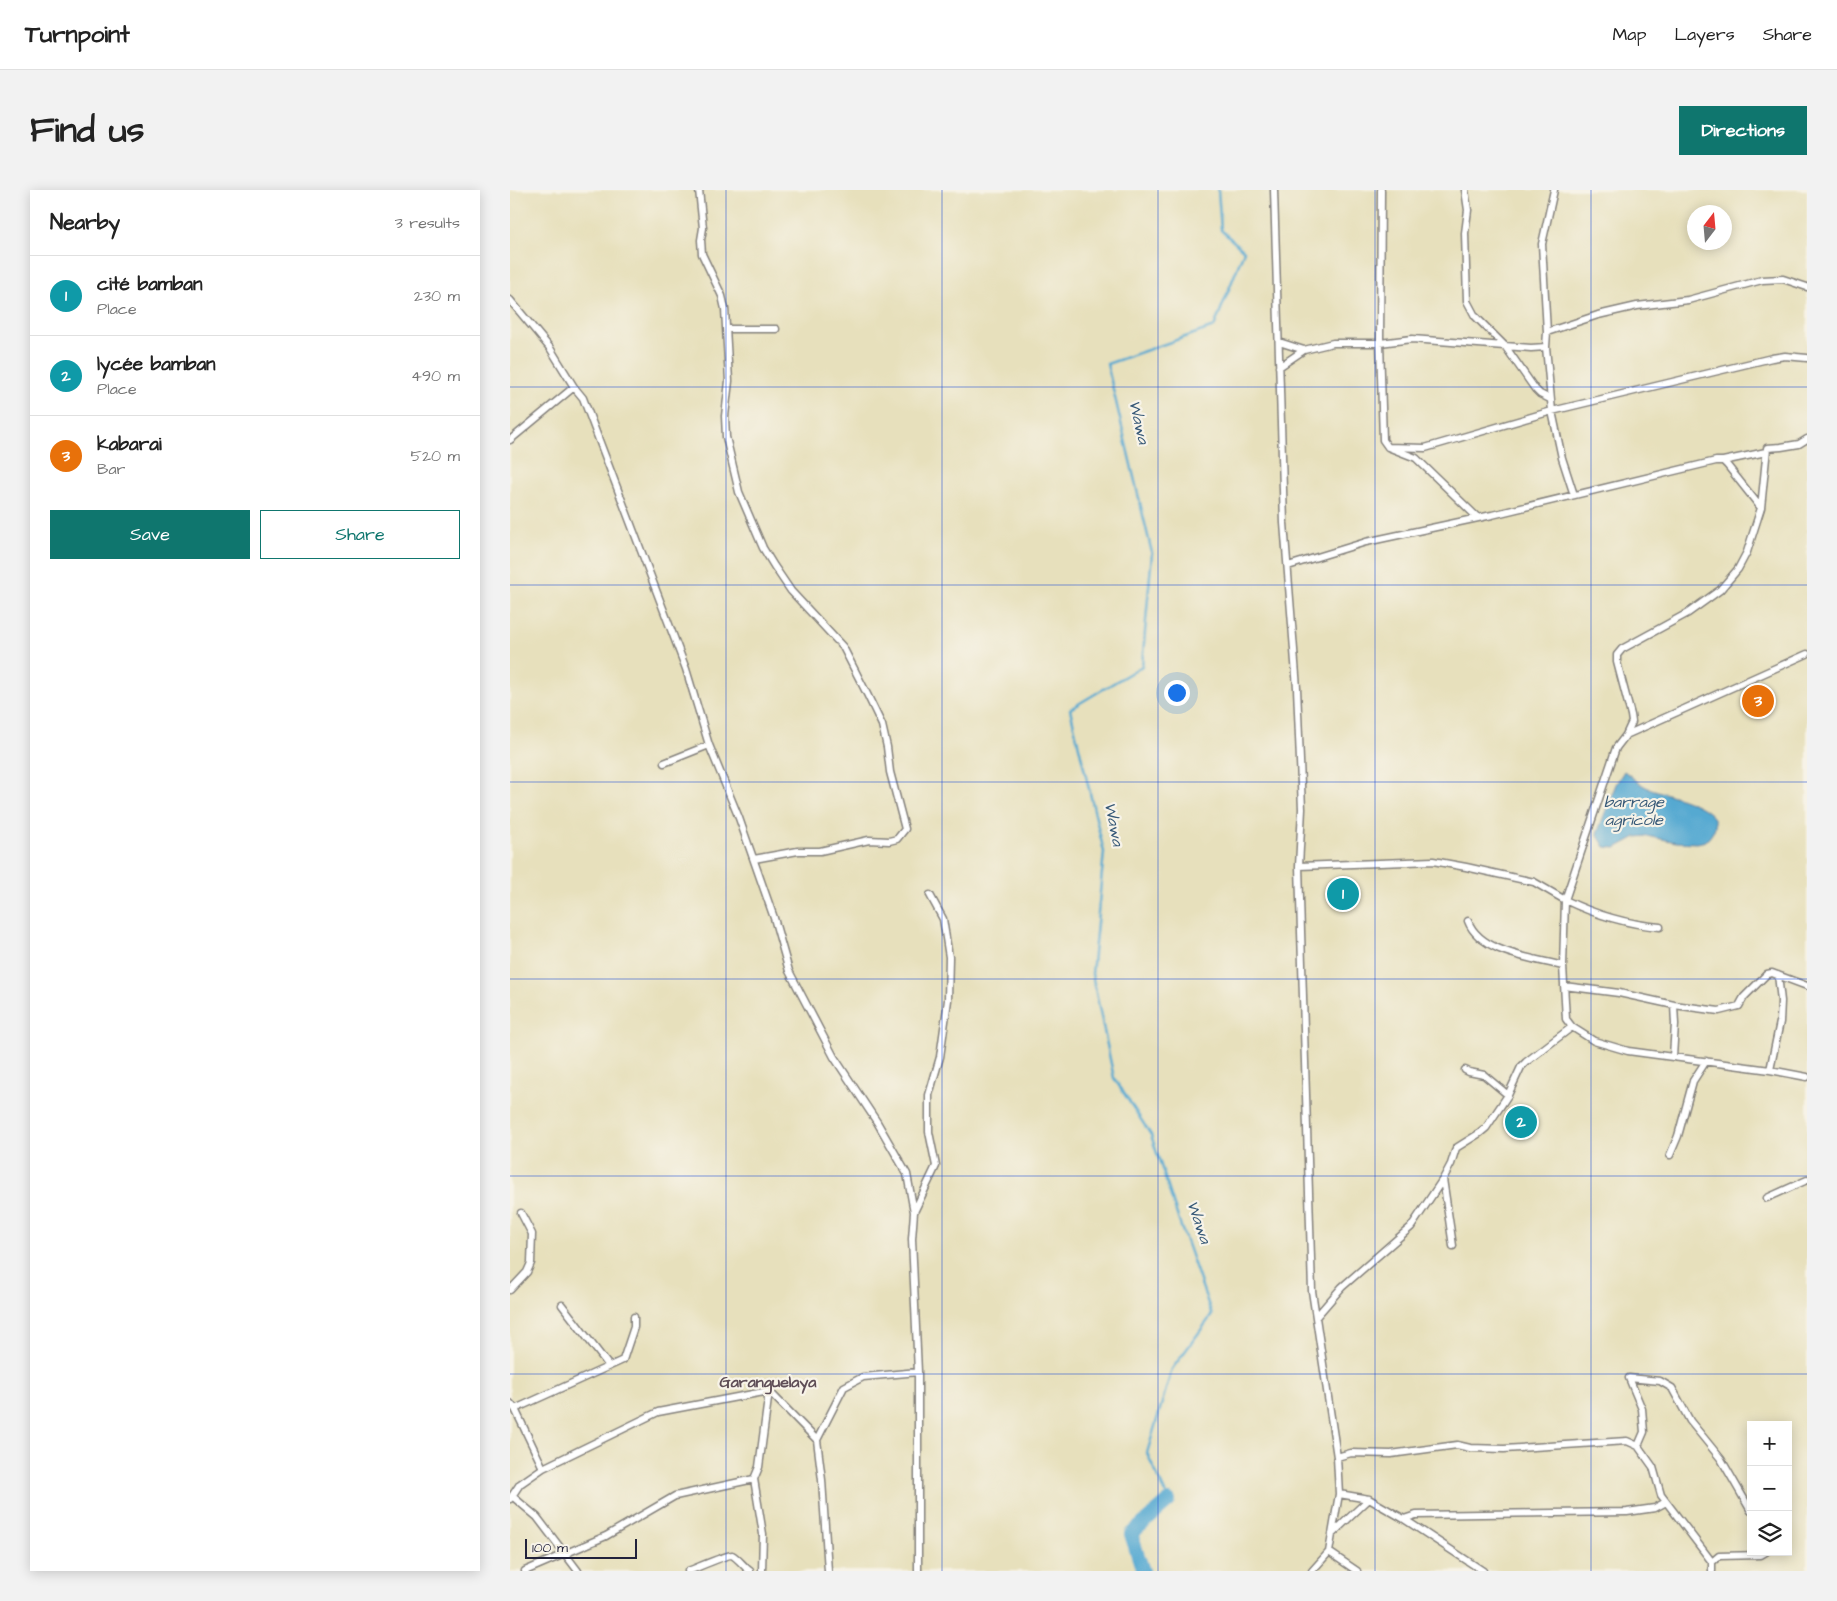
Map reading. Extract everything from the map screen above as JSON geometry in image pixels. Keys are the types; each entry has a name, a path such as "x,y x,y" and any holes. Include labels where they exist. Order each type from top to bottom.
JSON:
{"street":[{"path":"700,190 703,228 701,240 702,254 722,296 726,309 728,381 725,416 726,437 744,505 774,566 792,591 843,647 867,694 882,725 890,772 905,829 898,839 889,842 868,840 820,851 798,851 754,859"},
{"path":"1274,190 1284,523 1297,688 1302,810 1299,866 1312,1292 1337,1458 1339,1494 1329,1552 1312,1571"},
{"path":"1380,190 1382,217 1380,343 1383,440 1388,447 1416,458 1478,518"},
{"path":"1465,190 1468,210 1465,232 1467,301 1475,316 1505,346 1535,389 1550,399"},
{"path":"1554,190 1542,244 1547,332 1546,347 1552,411 1562,458 1574,495"},
{"path":"1547,332 1622,309 1660,302 1688,300 1762,280 1783,279 1807,287"},
{"path":"510,300 550,348 583,398 686,669 709,745 740,818 774,918 789,971 834,1057 877,1122 907,1174 914,1212 912,1239 918,1372 918,1571"},
{"path":"727,329 776,329"},
{"path":"1279,367 1304,350 1333,343 1380,343 1412,339 1531,348 1546,347"},
{"path":"1279,342 1304,350"},
{"path":"1388,447 1425,448 1552,411 1772,358 1785,356 1807,358"},
{"path":"510,440 513,434 574,387"},
{"path":"1807,439 1799,444 1781,447 1769,446 1766,452 1761,508 1747,552 1730,580 1688,613 1622,649 1617,655 1617,662 1632,722 1626,735 1616,748 1565,900 1563,966 1566,1019 1572,1027 1594,1040 1628,1051 1770,1070 1807,1077"},
{"path":"1288,566 1366,542 1478,518 1716,461 1723,462 1766,452"},
{"path":"1723,462 1761,508"},
{"path":"1626,735 1807,654"},
{"path":"664,763 709,745"},
{"path":"1299,866 1432,861 1534,882 1593,914 1643,926 1660,928"},
{"path":"914,1212 936,1166 929,1132 929,1095 940,1057 948,1000 949,956 943,919 930,895"},
{"path":"1468,920 1470,928 1476,934 1499,950 1563,966"},
{"path":"1564,986 1620,993 1674,1005 1719,1012 1739,1006 1744,998 1767,974 1772,973 1807,986"},
{"path":"1770,1070 1780,1022 1781,1001 1778,975"},
{"path":"1673,1057 1674,1005"},
{"path":"1316,1317 1342,1287 1411,1226 1443,1179 1451,1164 1456,1148 1480,1133 1508,1095 1521,1067 1572,1027"},
{"path":"1670,1155 1678,1136 1693,1081 1706,1061"},
{"path":"1465,1070 1484,1075 1508,1095"},
{"path":"1443,1179 1453,1246"},
{"path":"1767,1198 1807,1180"},
{"path":"510,1290 527,1272 531,1263 532,1234 521,1213"},
{"path":"562,1305 610,1366"},
{"path":"516,1409 594,1371 623,1360 634,1327 634,1317"},
{"path":"828,1571 818,1440 844,1387 863,1377 918,1372"},
{"path":"1638,1446 1644,1432 1642,1409 1629,1378 1660,1381 1672,1388 1690,1421 1721,1458 1747,1504"},
{"path":"769,1391 818,1440"},
{"path":"578,1571 537,1516 511,1497 520,1484 543,1468 658,1412 769,1391"},
{"path":"762,1571 763,1534 754,1479 759,1467 769,1391"},
{"path":"510,1403 516,1409 543,1468"},
{"path":"1337,1458 1352,1453 1390,1454 1457,1445 1470,1448 1504,1449 1627,1441 1638,1446 1653,1467 1661,1495 1712,1562 1712,1571"},
{"path":"525,1571 606,1536 675,1496 754,1479"},
{"path":"1339,1494 1369,1499 1404,1519 1483,1571"},
{"path":"1332,1534 1369,1499"},
{"path":"1404,1519 1416,1515 1627,1512 1655,1508 1666,1502"},
{"path":"1329,1552 1357,1571"},
{"path":"688,1571 727,1555 732,1555 750,1571"},
{"path":"1712,1562 1719,1556 1747,1555"}],"water":[{"name":"barrage agricole","path":"1624,771 1646,787 1691,802 1707,811 1715,820 1715,823 1714,830 1706,841 1697,843 1676,842 1647,836 1636,837 1616,848 1605,847 1597,834 1616,784"}],"waterway":[{"name":"Wawa","path":"1169,1501 1147,1453 1172,1369 1212,1315 1151,1135 1114,1078 1092,974 1104,852 1070,709 1142,666 1152,553 1107,364 1214,327 1244,251 1221,230 1218,190"},
{"name":"Wawa","path":"1143,1571 1131,1534 1169,1501"}],"place":[{"name":"kabarai","path":"1758,701"},
{"name":"cité bamban","path":"1343,894"},
{"name":"lycée bamban","path":"1521,1122"}],"district":[{"name":"Garanguelaya","path":"768,1382"}]}
